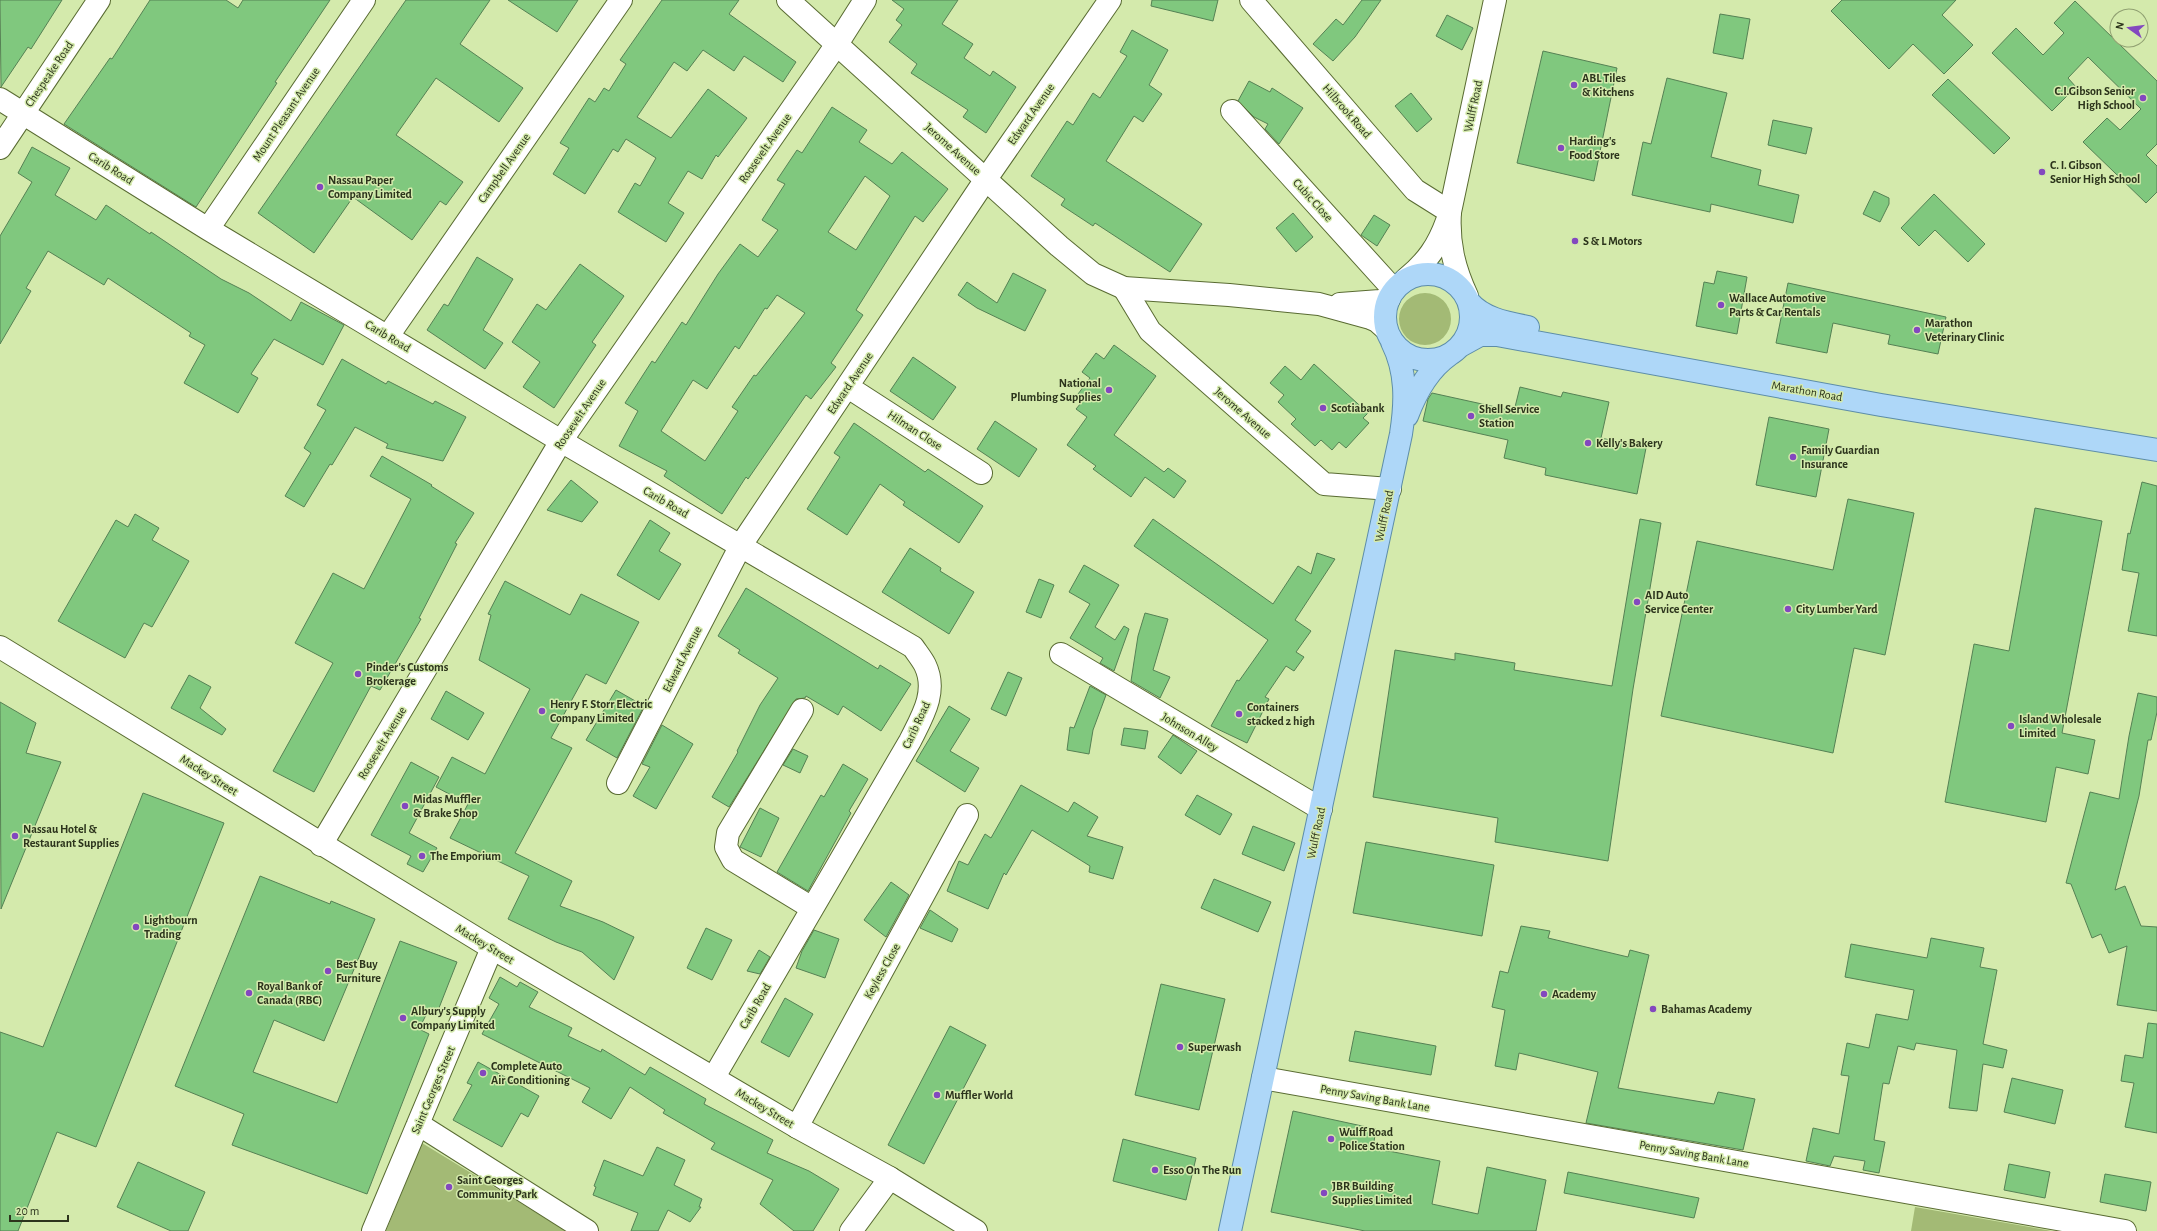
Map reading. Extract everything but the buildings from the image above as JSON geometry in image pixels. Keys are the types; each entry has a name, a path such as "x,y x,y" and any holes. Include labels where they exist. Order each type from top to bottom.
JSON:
{"main road":[{"path":"1420,274 1433,274 1447,278 1458,285 1468,299 1471,321 1469,330 1458,349 1443,358 1429,361 1415,359 1402,352 1389,335 1385,319 1396,289 1420,274"},
{"name":"Marathon Road","path":"1468,299 1477,311 1520,325 1820,379 2157,436"},
{"name":"Marathon Road","path":"1458,349 1480,334 1502,336 1887,406 2157,450"},
{"name":"Wulff Road","path":"1230,1231 1401,434 1405,395 1404,375 1399,355 1389,335"},
{"name":"Wulff Road","path":"1401,434 1421,386 1436,364 1458,349"}],"street":[{"name":"Chespeake Road","path":"0,148 99,0"},
{"name":"Mount Pleasant Avenue","path":"208,229 364,0"},
{"name":"Campbell Avenue","path":"388,336 621,0"},
{"name":"Jerome Avenue","path":"788,0 1059,246 1093,274 1124,288 1229,295 1319,304 1380,301 1396,289"},
{"name":"Roosevelt Avenue","path":"321,845 561,441 837,44 865,0"},
{"name":"Edward Avenue","path":"618,783 741,545 986,179 1110,0"},
{"name":"Hilbrook Road","path":"1252,0 1415,190 1450,212"},
{"name":"Wulff Road","path":"1396,289 1430,257 1439,243 1450,212 1495,0"},
{"name":"Carib Road","path":"0,99 208,229 561,441 741,545 912,647 925,665 931,689 925,711 910,741 714,1078"},
{"name":"Cubic Close","path":"1232,110 1396,289"},
{"name":"Wulff Road","path":"1450,212 1449,234 1452,254 1457,274 1468,299"},
{"name":"Jerome Avenue","path":"1124,288 1150,331 1324,484 1390,489"},
{"name":"Jerome Avenue","path":"1319,304 1377,321 1389,335"},
{"name":"Hilman Close","path":"848,387 981,473"},
{"name":"Mackey Street","path":"0,647 321,845 492,948 797,1127 890,1178 976,1231"},
{"name":"Johnson Alley","path":"1061,654 1321,809"},
{"path":"802,710 728,833 726,847 733,860 812,908"},
{"name":"Keyless Close","path":"797,1127 966,815"},
{"name":"Saint Georges Street","path":"373,1231 492,948"},
{"name":"Penny Saving Bank Lane","path":"1263,1078 2124,1231"},
{"path":"418,1124 587,1231"},
{"path":"851,1231 890,1178"}],"green space":[{"path":"1420,293 1430,293 1439,297 1447,305 1451,314 1451,324 1447,333 1439,341 1430,345 1420,345 1411,341 1403,333 1399,324 1399,314 1403,305 1411,297"},
{"name":"Saint Georges Community Park","path":"422,1143 566,1231 386,1231"},
{"path":"1915,1207 2052,1231 1911,1231"}],"place":[{"name":"ABL Tiles & Kitchens","path":"1574,85"},
{"name":"C.I.Gibson Senior High School","path":"2143,98"},
{"name":"Harding's Food Store","path":"1561,148"},
{"name":"C. I. Gibson Senior High School","path":"2042,172"},
{"name":"Nassau Paper Company Limited","path":"320,187"},
{"name":"S & L Motors","path":"1575,241"},
{"name":"Wallace Automotive Parts & Car Rentals","path":"1721,305"},
{"name":"Marathon Veterinary Clinic","path":"1917,330"},
{"name":"National Plumbing Supplies","path":"1109,390"},
{"name":"Scotiabank","path":"1323,408"},
{"name":"Shell Service Station","path":"1471,416"},
{"name":"Kelly's Bakery","path":"1588,443"},
{"name":"Family Guardian Insurance","path":"1793,457"},
{"name":"AID Auto Service Center","path":"1637,602"},
{"name":"City Lumber Yard","path":"1788,609"},
{"name":"Pinder's Customs Brokerage","path":"358,674"},
{"name":"Henry F. Storr Electric Company Limited","path":"542,711"},
{"name":"Containers stacked 2 high","path":"1239,714"},
{"name":"Island Wholesale Limited","path":"2011,726"},
{"name":"Midas Muffler & Brake Shop","path":"405,806"},
{"name":"Nassau Hotel & Restaurant Supplies","path":"15,836"},
{"name":"The Emporium","path":"422,856"},
{"name":"Lightbourn Trading","path":"136,927"},
{"name":"Best Buy Furniture","path":"328,971"},
{"name":"Royal Bank of Canada (RBC)","path":"249,993"},
{"name":"Academy","path":"1544,994"},
{"name":"Bahamas Academy","path":"1653,1009"},
{"name":"Albury's Supply Company Limited","path":"403,1018"},
{"name":"Superwash","path":"1180,1047"},
{"name":"Complete Auto Air Conditioning","path":"483,1073"},
{"name":"Muffler World","path":"937,1095"},
{"name":"Wulff Road Police Station","path":"1331,1139"},
{"name":"Esso On The Run","path":"1155,1170"},
{"name":"Saint Georges Community Park","path":"449,1187"},
{"name":"JBR Building Supplies Limited","path":"1324,1193"}]}
